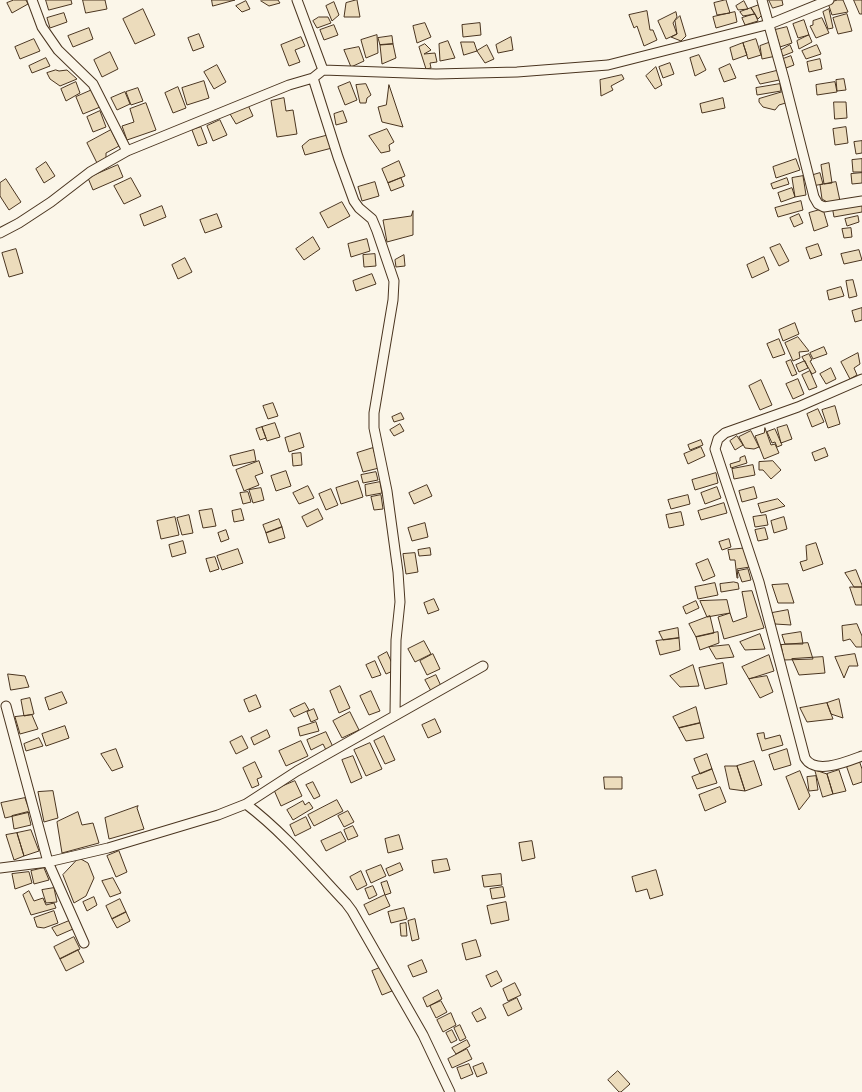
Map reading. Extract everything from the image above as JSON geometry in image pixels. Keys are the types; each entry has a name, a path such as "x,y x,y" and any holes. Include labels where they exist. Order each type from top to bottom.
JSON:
{"street":[{"path":"32,0 42,27 58,50 93,84 127,151"},
{"path":"297,0 323,70"},
{"path":"762,0 770,24 816,202 824,207 862,201"},
{"path":"0,233 51,202 90,172 127,151 289,85 313,78 323,70 436,74 517,72 608,66 770,24 829,0"},
{"path":"313,78 354,201 372,219 394,281 393,300 374,413 374,428 387,491 398,572 400,602 396,640 395,715"},
{"path":"862,379 798,407 725,433 718,439 715,449 759,582 805,758 812,766 821,768 862,756"},
{"path":"0,868 48,862 108,848 218,815 246,804 297,771 483,666"},
{"path":"6,706 48,862 84,943"},
{"path":"246,804 293,847 349,907 423,1035 450,1092"}],"building":[{"path":"14,0 26,0 28,4 12,13 7,3"},
{"path":"46,0 71,0 72,4 49,10"},
{"path":"83,0 105,0 107,9 86,13"},
{"path":"212,0 235,0 213,6"},
{"path":"262,0 278,0 280,3 269,6"},
{"path":"357,0 360,17 344,17 346,3"},
{"path":"726,0 730,13 717,15 714,3"},
{"path":"769,0 782,0 783,5 773,8"},
{"path":"843,0 848,12 832,15 828,3"},
{"path":"854,0 862,0 862,14 860,14"},
{"path":"246,1 250,9 242,12 236,6"},
{"path":"744,1 748,9 738,10 736,6"},
{"path":"334,2 339,15 332,21 326,6"},
{"path":"759,5 762,15 758,19 751,8"},
{"path":"751,8 755,14 743,16 740,12"},
{"path":"143,9 155,35 135,44 123,19"},
{"path":"829,9 833,28 828,29 823,12"},
{"path":"647,11 650,30 653,30 657,40 644,46 637,26 634,28 629,15"},
{"path":"676,12 677,17 673,23 677,34 666,39 658,21"},
{"path":"735,12 737,22 716,28 713,17"},
{"path":"64,13 67,22 50,28 47,18"},
{"path":"755,14 758,21 745,25 742,18"},
{"path":"847,14 852,31 838,34 833,18"},
{"path":"680,16 686,36 681,41 671,37 677,34 675,21"},
{"path":"319,17 328,17 331,23 317,28 313,21"},
{"path":"822,18 829,33 816,38 810,26 813,25 813,21"},
{"path":"804,20 809,35 798,38 793,24"},
{"path":"425,23 431,37 417,43 413,26"},
{"path":"480,23 481,35 463,37 462,25"},
{"path":"334,25 338,35 324,40 320,30"},
{"path":"787,27 792,43 780,47 775,30"},
{"path":"89,28 93,39 73,47 68,36"},
{"path":"199,34 204,47 193,51 188,38"},
{"path":"377,35 378,53 366,58 361,40"},
{"path":"809,35 812,42 799,49 797,41"},
{"path":"392,36 393,44 380,45 378,38"},
{"path":"301,37 305,46 295,50 300,62 289,66 281,45"},
{"path":"511,37 513,50 498,53 496,45"},
{"path":"34,39 40,51 20,59 15,47"},
{"path":"756,39 761,55 748,59 743,43"},
{"path":"448,41 455,58 440,61 439,44"},
{"path":"461,42 474,42 477,51 464,55"},
{"path":"771,42 776,56 762,59 760,46"},
{"path":"743,43 747,55 733,60 730,48"},
{"path":"393,44 396,58 382,64 380,45"},
{"path":"425,44 431,50 424,54 435,53 437,62 430,63 431,68 426,69 419,47"},
{"path":"487,45 494,59 485,63 477,51"},
{"path":"790,45 793,52 780,57 778,52"},
{"path":"817,45 821,54 806,59 802,51"},
{"path":"359,47 364,61 351,67 344,50"},
{"path":"110,52 118,69 102,77 94,60"},
{"path":"699,55 706,70 695,76 690,58"},
{"path":"791,56 794,65 786,68 783,59"},
{"path":"46,58 50,66 32,73 29,66"},
{"path":"820,59 822,69 809,72 807,62"},
{"path":"670,63 674,74 663,78 659,67"},
{"path":"730,64 736,78 724,82 719,69"},
{"path":"217,65 226,82 214,89 204,72"},
{"path":"656,67 662,85 655,89 646,76"},
{"path":"56,70 67,70 77,79 60,86 50,79 47,73"},
{"path":"780,70 784,79 760,84 756,76"},
{"path":"622,75 624,79 611,86 613,90 601,96 600,80"},
{"path":"844,79 846,90 837,91 836,80"},
{"path":"204,81 209,98 187,105 182,88"},
{"path":"76,82 80,93 66,101 61,89"},
{"path":"350,82 357,100 345,105 338,87"},
{"path":"835,82 837,92 817,95 816,85"},
{"path":"366,84 371,95 367,98 366,103 360,103 356,85"},
{"path":"780,84 781,91 757,95 756,88"},
{"path":"389,85 403,127 382,122 378,107 386,105"},
{"path":"178,87 186,108 173,113 165,93"},
{"path":"138,88 143,101 131,105 126,92"},
{"path":"92,90 100,107 83,114 76,97"},
{"path":"786,91 789,102 779,105 775,110 763,107 759,102 759,99"},
{"path":"125,92 130,104 117,110 111,98"},
{"path":"284,98 286,111 293,110 297,134 277,137 271,101"},
{"path":"723,98 725,108 702,113 700,104"},
{"path":"834,102 846,102 847,118 835,119"},
{"path":"146,103 156,130 127,140 122,126 134,122 130,109"},
{"path":"248,105 253,116 236,124 230,114"},
{"path":"100,111 106,127 93,132 87,117"},
{"path":"343,111 347,122 336,125 334,114"},
{"path":"220,120 227,135 213,141 207,126"},
{"path":"201,127 207,143 198,146 192,130"},
{"path":"846,127 848,143 835,145 833,129"},
{"path":"387,129 394,142 389,145 390,151 381,153 369,136"},
{"path":"111,130 119,146 106,153 106,158 97,163 87,143"},
{"path":"329,135 332,148 305,155 302,146 309,140"},
{"path":"862,141 862,153 856,154 854,142"},
{"path":"796,159 800,170 776,178 773,167"},
{"path":"862,159 862,172 853,172 852,160"},
{"path":"399,161 405,176 388,183 382,169"},
{"path":"46,162 55,176 44,183 36,169"},
{"path":"829,163 832,183 824,184 821,165"},
{"path":"118,165 123,177 93,190 88,178"},
{"path":"820,173 823,184 812,186 810,176"},
{"path":"862,173 862,183 852,184 851,174"},
{"path":"803,176 806,195 795,197 792,178"},
{"path":"131,178 141,196 124,204 114,186"},
{"path":"401,178 404,186 391,191 388,183"},
{"path":"787,178 789,184 773,189 771,184"},
{"path":"6,179 21,202 9,210 0,196 0,183"},
{"path":"375,182 379,196 362,201 358,187"},
{"path":"836,182 840,201 829,203 822,199 820,185"},
{"path":"792,188 795,197 781,202 778,193"},
{"path":"801,201 803,210 778,217 775,208"},
{"path":"342,202 350,216 328,228 320,213"},
{"path":"862,203 862,212 834,217 832,206"},
{"path":"162,206 166,217 144,226 140,215"},
{"path":"823,209 828,226 814,231 809,213"},
{"path":"413,211 413,235 387,242 383,220 411,216"},
{"path":"217,214 222,227 205,233 200,220"},
{"path":"799,214 803,223 794,227 790,218"},
{"path":"858,216 859,222 847,226 845,219"},
{"path":"851,228 852,237 844,238 842,229"},
{"path":"313,237 320,249 304,260 296,249"},
{"path":"367,239 370,251 351,257 348,244"},
{"path":"780,244 789,261 779,266 770,248"},
{"path":"818,244 822,255 810,259 806,248"},
{"path":"16,249 23,273 9,277 2,253"},
{"path":"859,250 862,260 844,264 841,254"},
{"path":"375,254 376,266 364,267 363,255"},
{"path":"404,255 405,266 396,267 395,260"},
{"path":"764,257 769,270 752,278 747,265"},
{"path":"185,258 192,272 178,279 172,265"},
{"path":"372,274 376,284 356,291 353,281"},
{"path":"853,280 857,296 849,298 846,281"},
{"path":"841,287 844,296 829,300 827,291"},
{"path":"862,308 862,320 855,322 852,311"},
{"path":"795,323 799,334 783,341 779,330"},
{"path":"798,337 809,351 799,352 800,358 793,361 785,343"},
{"path":"779,339 785,354 773,358 767,344"},
{"path":"824,347 827,354 813,359 810,353"},
{"path":"858,353 860,364 854,368 857,375 850,379 841,362"},
{"path":"809,354 812,360 810,361 816,372 812,374 802,357"},
{"path":"791,360 797,374 792,376 786,362"},
{"path":"805,361 808,368 799,372 796,365"},
{"path":"831,368 836,379 826,384 820,374"},
{"path":"810,371 817,387 809,390 802,375"},
{"path":"798,379 804,394 793,399 786,384"},
{"path":"761,380 772,405 760,410 749,386"},
{"path":"273,403 278,416 268,419 263,406"},
{"path":"835,406 840,424 828,428 822,410"},
{"path":"818,409 824,422 812,427 807,414"},
{"path":"401,413 404,419 394,422 392,417"},
{"path":"275,423 280,437 267,441 262,427"},
{"path":"400,424 404,431 394,436 390,430"},
{"path":"787,425 792,439 781,443 777,428"},
{"path":"262,427 266,438 260,440 256,429"},
{"path":"765,428 771,445 775,444 779,453 764,459 755,436 764,433"},
{"path":"775,429 782,445 777,447 775,442 772,443 767,432"},
{"path":"751,431 759,447 754,449 745,448 739,437"},
{"path":"300,433 304,447 289,452 285,438"},
{"path":"737,436 743,445 735,450 730,441"},
{"path":"701,440 703,445 690,450 688,445"},
{"path":"701,447 705,456 688,464 684,454"},
{"path":"373,448 379,468 363,472 357,453"},
{"path":"825,448 828,456 815,461 812,453"},
{"path":"254,450 256,461 233,466 230,456"},
{"path":"301,453 302,465 293,466 292,454"},
{"path":"745,456 747,463 731,468 730,464 740,461 740,458"},
{"path":"259,461 263,473 255,476 259,485 244,491 236,470"},
{"path":"773,461 781,470 771,479 763,470 759,470 759,462"},
{"path":"753,465 755,475 734,479 732,469"},
{"path":"286,471 291,486 276,491 271,476"},
{"path":"376,472 378,480 363,483 361,475"},
{"path":"716,473 718,483 695,490 692,480"},
{"path":"358,481 363,497 341,504 336,488"},
{"path":"380,482 382,493 366,496 365,485"},
{"path":"427,485 432,496 414,504 409,493"},
{"path":"308,486 314,498 299,504 293,493"},
{"path":"717,487 721,498 705,504 701,493"},
{"path":"754,487 757,498 742,502 739,491"},
{"path":"261,488 264,500 253,503 249,490"},
{"path":"331,489 338,505 326,510 319,494"},
{"path":"248,492 251,502 243,504 240,493"},
{"path":"381,495 383,509 374,510 371,497"},
{"path":"688,495 690,504 671,509 668,500"},
{"path":"778,499 785,506 761,513 758,504"},
{"path":"724,503 727,513 701,520 698,511"},
{"path":"212,509 216,526 203,528 199,511"},
{"path":"241,509 244,520 234,522 232,511"},
{"path":"318,509 323,519 307,527 302,517"},
{"path":"681,512 684,525 669,528 666,515"},
{"path":"189,515 193,533 182,535 177,518"},
{"path":"766,515 768,525 755,527 753,517"},
{"path":"175,517 179,535 161,539 157,521"},
{"path":"784,517 787,529 774,533 771,521"},
{"path":"279,519 282,527 266,533 263,525"},
{"path":"425,523 428,537 412,541 408,528"},
{"path":"282,527 285,538 269,543 266,533"},
{"path":"765,528 768,539 758,541 755,530"},
{"path":"226,530 229,539 221,542 218,533"},
{"path":"729,539 731,547 722,550 719,542"},
{"path":"183,541 186,553 172,557 169,545"},
{"path":"816,543 823,564 803,571 800,562 807,560 806,546"},
{"path":"430,548 431,555 419,556 418,550"},
{"path":"748,548 750,567 737,569 737,578 735,560 730,560 728,550"},
{"path":"238,549 243,563 222,570 217,556"},
{"path":"415,553 418,572 406,574 403,554"},
{"path":"215,557 219,569 210,572 206,559"},
{"path":"708,559 715,576 703,581 696,564"},
{"path":"748,569 751,580 742,582 738,571"},
{"path":"856,570 862,587 854,587 845,573"},
{"path":"715,583 718,595 698,599 695,587"},
{"path":"738,583 739,589 721,592 720,584"},
{"path":"788,584 794,603 778,603 772,585"},
{"path":"850,587 862,587 862,605 856,605"},
{"path":"752,591 764,628 724,639 718,617 730,613 733,622 747,617 742,592"},
{"path":"434,599 439,610 428,614 424,603"},
{"path":"727,600 730,613 707,617 700,601"},
{"path":"696,601 699,608 686,614 683,607"},
{"path":"788,610 791,625 775,624 772,613"},
{"path":"710,616 714,633 696,637 689,624"},
{"path":"857,624 862,636 862,647 856,647 850,639 843,641 842,626"},
{"path":"678,628 679,638 663,640 659,632"},
{"path":"718,632 719,643 700,650 696,637"},
{"path":"801,632 803,644 785,644 782,635"},
{"path":"760,634 765,649 745,650 740,642"},
{"path":"679,638 680,650 660,655 656,641"},
{"path":"424,641 431,654 415,662 408,649"},
{"path":"808,643 813,659 784,660 781,645"},
{"path":"729,645 734,657 716,659 709,647"},
{"path":"387,652 395,670 386,674 378,657"},
{"path":"433,654 440,669 427,675 420,661"},
{"path":"855,654 858,666 849,666 844,678 835,657"},
{"path":"769,655 774,671 749,679 742,667"},
{"path":"823,657 825,673 799,675 792,659"},
{"path":"375,661 381,675 372,678 366,665"},
{"path":"723,663 727,684 705,689 699,668"},
{"path":"693,665 699,686 680,687 670,676"},
{"path":"8,674 25,676 29,687 11,690"},
{"path":"436,675 441,686 431,691 425,680"},
{"path":"767,676 773,692 760,698 749,679"},
{"path":"340,686 350,708 339,713 330,691"},
{"path":"371,691 380,711 369,715 360,696"},
{"path":"62,692 67,703 49,710 45,698"},
{"path":"256,695 261,707 249,712 244,700"},
{"path":"30,698 34,714 24,716 21,700"},
{"path":"839,699 843,718 831,714 827,703"},
{"path":"305,703 309,710 294,717 290,710"},
{"path":"827,703 833,719 807,722 800,708"},
{"path":"696,707 700,723 679,728 673,717"},
{"path":"314,709 318,719 311,722 307,712"},
{"path":"350,712 359,730 342,738 333,721"},
{"path":"32,715 38,729 20,734 15,717"},
{"path":"435,719 441,732 428,738 422,725"},
{"path":"316,722 319,731 300,736 298,728"},
{"path":"700,723 704,738 686,741 679,728"},
{"path":"65,726 69,738 46,746 42,734"},
{"path":"267,730 270,737 254,745 251,738"},
{"path":"326,732 333,747 326,750 323,744 311,750 307,740"},
{"path":"764,733 765,739 780,735 783,745 762,751 757,734"},
{"path":"242,736 248,748 236,754 230,742"},
{"path":"384,736 395,760 385,764 374,741"},
{"path":"39,738 43,746 26,751 24,744"},
{"path":"301,741 308,756 286,766 279,751"},
{"path":"370,743 382,769 366,776 354,750"},
{"path":"116,749 123,767 112,771 101,754"},
{"path":"787,749 791,765 774,770 769,755"},
{"path":"707,754 712,769 700,774 694,759"},
{"path":"353,756 362,778 351,783 342,760"},
{"path":"858,757 862,769 862,782 853,785 845,762"},
{"path":"754,761 762,785 745,791 737,766"},
{"path":"255,762 262,777 257,779 259,785 252,788 243,768"},
{"path":"725,766 737,766 745,791 730,789"},
{"path":"712,769 717,783 697,789 692,777"},
{"path":"815,770 827,774 833,794 823,797"},
{"path":"839,770 846,791 833,794 827,774"},
{"path":"800,771 810,796 799,810 786,777"},
{"path":"816,776 818,790 809,791 807,777"},
{"path":"604,777 622,777 622,789 605,789"},
{"path":"295,781 302,796 281,806 274,790"},
{"path":"313,782 320,796 314,799 306,785"},
{"path":"720,787 726,802 705,811 699,795"},
{"path":"53,791 58,818 44,822 38,792"},
{"path":"25,798 30,812 5,818 1,803"},
{"path":"337,800 343,811 314,826 308,815"},
{"path":"303,801 305,805 309,802 313,808 293,820 287,810"},
{"path":"138,806 144,829 109,839 105,818"},
{"path":"348,811 354,822 344,827 338,816"},
{"path":"28,812 31,825 14,829 12,816"},
{"path":"78,812 82,825 93,823 99,843 62,853 57,822"},
{"path":"306,817 311,828 295,836 290,825"},
{"path":"353,826 358,836 348,840 344,830"},
{"path":"31,830 39,851 24,856 17,833"},
{"path":"341,832 346,841 326,851 321,841"},
{"path":"17,833 24,856 14,860 6,835"},
{"path":"399,835 403,849 388,853 385,839"},
{"path":"532,841 535,858 522,861 519,843"},
{"path":"119,851 127,872 116,877 107,856"},
{"path":"79,858 88,863 94,878 86,896 74,903 63,875"},
{"path":"447,859 450,870 434,873 432,861"},
{"path":"400,863 403,870 389,876 386,869"},
{"path":"381,865 386,876 371,883 366,871"},
{"path":"44,868 49,880 34,884 31,871"},
{"path":"656,870 663,895 650,899 647,889 636,892 632,877"},
{"path":"361,871 367,885 357,890 350,877"},
{"path":"29,872 32,883 15,889 12,874"},
{"path":"501,874 502,885 484,887 482,876"},
{"path":"113,878 121,893 110,897 102,881"},
{"path":"387,881 391,893 385,895 381,883"},
{"path":"373,886 377,895 369,899 365,889"},
{"path":"503,887 505,897 492,899 490,889"},
{"path":"54,888 57,902 46,903 42,890"},
{"path":"29,891 34,901 43,898 46,905 54,903 56,908 31,915 23,895"},
{"path":"385,895 390,906 369,915 364,905"},
{"path":"94,897 97,905 87,911 83,902"},
{"path":"120,899 126,912 112,919 106,906"},
{"path":"506,902 509,920 491,924 487,906"},
{"path":"404,908 407,919 391,923 388,912"},
{"path":"54,911 58,923 44,928 37,927 34,918"},
{"path":"126,912 130,921 117,928 112,919"},
{"path":"415,919 419,939 412,941 408,921"},
{"path":"69,921 73,929 57,936 52,928"},
{"path":"406,923 407,936 401,936 400,924"},
{"path":"74,937 80,949 60,959 54,947"},
{"path":"476,940 481,956 466,960 462,944"},
{"path":"78,950 84,962 66,971 60,959"},
{"path":"422,960 427,972 413,977 408,966"},
{"path":"382,967 392,991 382,995 372,971"},
{"path":"497,971 502,981 491,987 486,976"},
{"path":"515,983 521,995 508,1001 503,989"},
{"path":"438,990 442,999 427,1007 423,998"},
{"path":"517,998 522,1009 508,1016 503,1005"},
{"path":"441,1001 447,1012 436,1018 430,1006"},
{"path":"481,1008 486,1018 477,1022 472,1013"},
{"path":"451,1013 456,1025 443,1032 437,1020"},
{"path":"460,1025 466,1038 460,1041 454,1028"},
{"path":"452,1030 457,1040 451,1043 446,1033"},
{"path":"467,1040 470,1046 456,1054 452,1048"},
{"path":"467,1049 472,1059 452,1068 448,1059"},
{"path":"483,1063 487,1073 477,1077 473,1067"},
{"path":"469,1064 473,1074 461,1079 457,1068"},
{"path":"618,1071 630,1084 621,1092 608,1080"}]}
